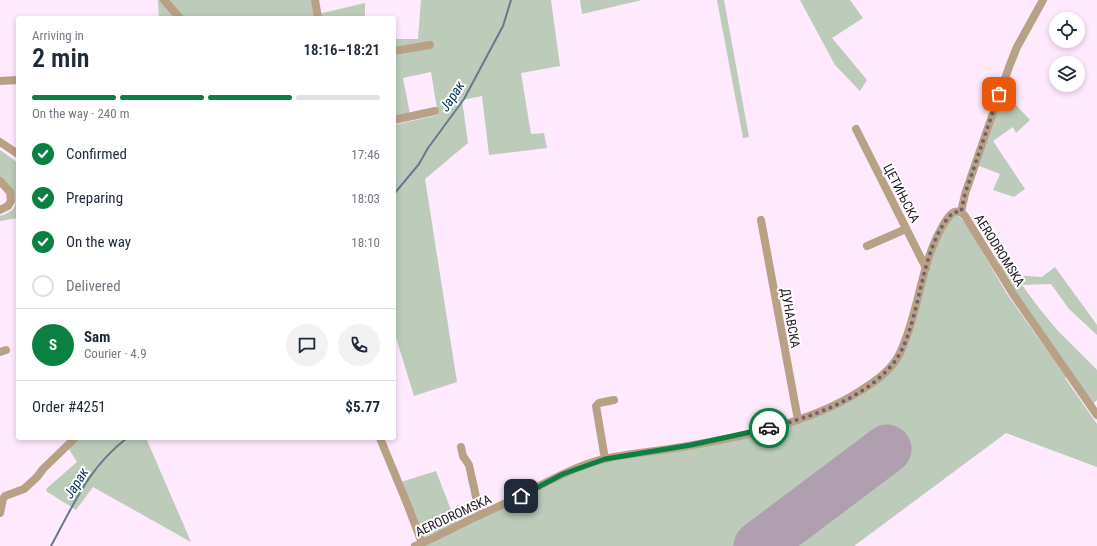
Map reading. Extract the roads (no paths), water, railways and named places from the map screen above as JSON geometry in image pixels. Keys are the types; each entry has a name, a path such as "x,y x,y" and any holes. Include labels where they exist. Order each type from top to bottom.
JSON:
{"street":[{"path":"164,0 178,16"},
{"path":"316,0 318,16"},
{"path":"961,212 965,194 1009,67 1017,47 1043,0"},
{"path":"396,51 430,45"},
{"path":"0,81 16,80"},
{"path":"396,120 435,111"},
{"name":"ЦЕТИЊСКА","path":"856,129 926,268"},
{"path":"0,142 16,153"},
{"path":"0,181 10,192 11,201 8,206 0,210"},
{"name":"AERODROMSKA","path":"419,544 509,502 563,474 605,459 698,444 740,435 798,420 827,409 854,395 876,380 892,366 900,354 908,332 932,248 943,226 951,214 956,211 961,212 965,216 1013,294 1097,415"},
{"name":"ДУНАВСКА","path":"761,220 798,420"},
{"path":"867,246 906,229"},
{"path":"605,459 596,406 599,403 614,400"},
{"path":"0,513 5,496 24,489 37,478 43,469 72,440"},
{"path":"381,440 408,506 419,544"},
{"path":"461,447 463,456 469,465 480,515"}],"waterway":[{"name":"Јарак","path":"396,192 419,164 428,148 464,99 503,26 511,0"},
{"name":"Јарак","path":"51,546 75,501 92,474 113,450 125,440"}]}
